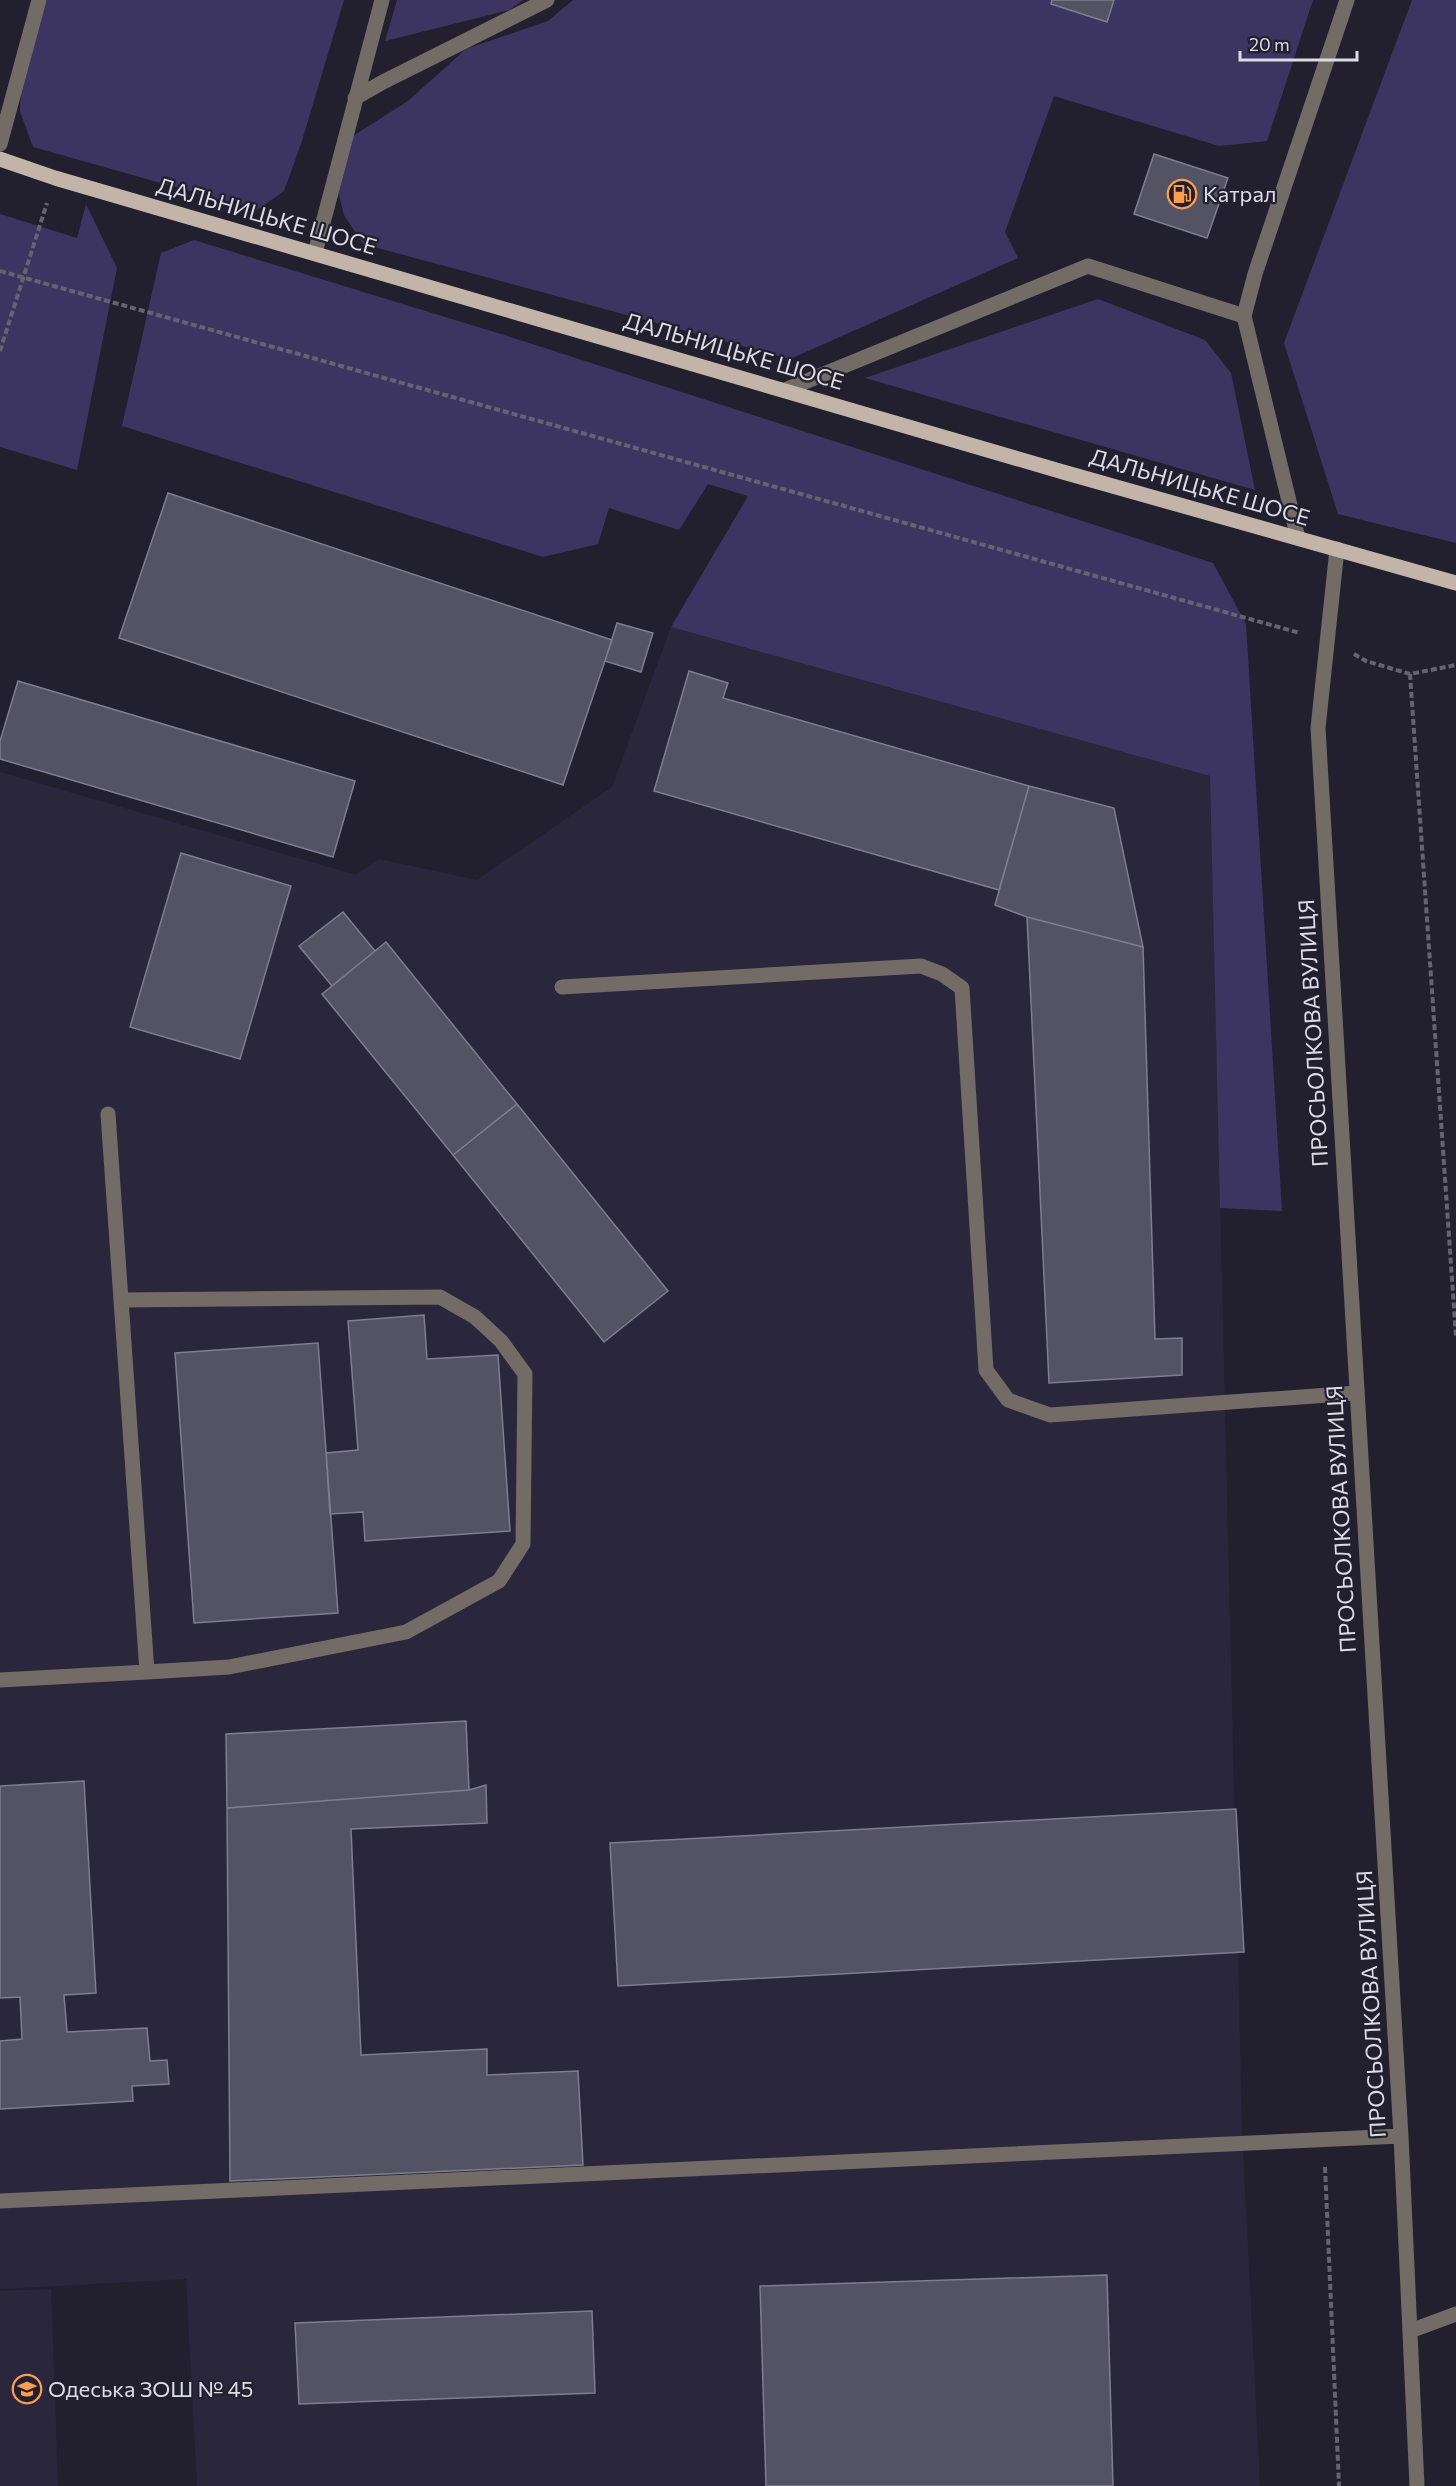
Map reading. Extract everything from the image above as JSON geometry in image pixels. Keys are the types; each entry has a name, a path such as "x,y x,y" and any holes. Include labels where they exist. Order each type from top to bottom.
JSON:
{"main road":[{"name":"ДАЛЬНИЦЬКЕ ШОСЕ","path":"0,159 55,178 1456,583"}],"street":[{"path":"0,144 39,0"},
{"path":"315,253 382,0"},
{"path":"355,99 383,81 547,0"},
{"path":"1298,538 1244,316 1255,274 1347,0"},
{"path":"785,390 1088,266 1244,316"},
{"name":"ПРОСЬОЛКОВА ВУЛИЦЯ","path":"1337,549 1318,728 1401,2136 1417,2486"},
{"path":"562,987 921,966 942,974 962,988 986,1370 1008,1400 1050,1415 1356,1393"},
{"path":"108,1113 147,1672"},
{"path":"0,1680 229,1667 406,1632 499,1581 523,1544 525,1374 501,1341 475,1317 440,1297 121,1300"},
{"path":"0,2201 1401,2136"},
{"path":"1410,2331 1456,2314"}],"path":[{"path":"0,351 55,178"},
{"path":"0,271 1327,640"},
{"path":"1366,661 1410,674 1456,665"},
{"path":"1410,674 1456,1337"},
{"path":"1324,2139 1339,2486"}],"shaded area":[{"path":"47,0 344,0 301,144 284,191 257,210 33,147 20,111 21,80"},
{"path":"397,0 523,0 509,10 385,41"},
{"path":"573,0 1313,0 1267,141 1219,146 1054,96 1005,232 1018,258 790,359 363,244 344,215 333,172 342,143 408,101 466,49 548,21"},
{"path":"1412,0 1456,0 1456,543 1338,514 1284,343"},
{"path":"86,204 117,268 77,470 0,447 0,214 77,238"},
{"path":"194,240 504,335 1213,563 1246,624 1282,1211 1220,1208 1210,776 671,627 748,496 708,484 679,530 609,508 598,544 543,557 122,426 161,253"},
{"path":"1098,299 1205,340 1231,373 1255,490 865,378"},
{"path":"671,627 1210,776 1242,2132 1260,2486 197,2486 186,2279 0,2289 0,772 356,875 379,859 477,880 612,787"},
{"name":"Одеська ЗОШ № 45","path":"51,2289 58,2486 0,2486 0,2291"}],"building":[{"path":"1052,0 1114,0 1107,22 1051,4"},
{"path":"1154,154 1228,178 1207,238 1134,214"},
{"path":"168,493 612,640 563,785 119,638"},
{"path":"617,623 653,633 641,672 605,661"},
{"path":"689,671 728,683 723,698 1029,786 999,890 654,791"},
{"path":"18,681 355,781 333,857 0,759 0,741"},
{"path":"1029,786 1114,808 1143,947 1027,917 995,905"},
{"path":"181,853 291,886 240,1059 130,1027"},
{"path":"343,912 375,951 332,986 299,946"},
{"path":"1027,917 1143,947 1155,1339 1182,1338 1182,1375 1049,1383"},
{"path":"386,942 517,1104 453,1155 322,994"},
{"path":"517,1104 668,1291 604,1342 453,1155"},
{"path":"424,1315 427,1359 498,1355 510,1531 365,1541 363,1512 330,1514 326,1453 358,1450 348,1321"},
{"path":"318,1343 338,1613 194,1623 175,1353"},
{"path":"466,1721 469,1790 227,1808 226,1734"},
{"path":"84,1781 96,1993 64,1995 67,2032 147,2028 150,2061 167,2060 169,2084 132,2086 133,2101 0,2109 0,2041 22,2039 20,1997 0,1998 0,1786"},
{"path":"486,1785 487,1823 351,1829 361,2055 487,2049 487,2075 578,2071 583,2165 230,2181 227,1808 469,1790"},
{"path":"1236,1809 1244,1952 618,1986 610,1843"},
{"path":"1107,2275 1113,2486 766,2486 760,2286"},
{"path":"592,2311 595,2393 299,2404 295,2323"}],"place":[{"name":"Катрал","path":"1182,194"},
{"name":"Одеська ЗОШ № 45","path":"27,2389"}]}
